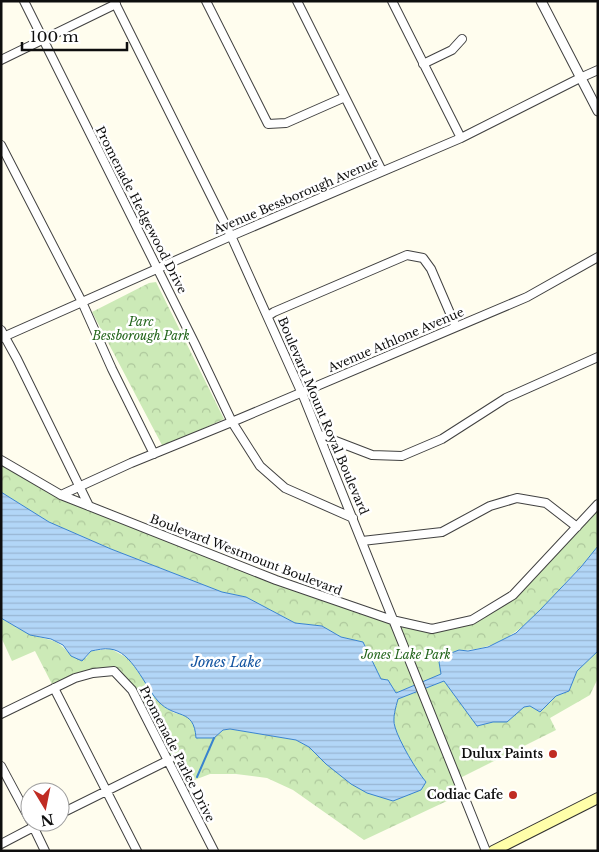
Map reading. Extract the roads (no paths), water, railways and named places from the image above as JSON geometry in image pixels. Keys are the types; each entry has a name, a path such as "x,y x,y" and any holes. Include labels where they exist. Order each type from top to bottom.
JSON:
{"main road":[{"path":"493,851 598,798"}],"street":[{"name":"Promenade Hedgewood Drive","path":"24,1 158,268 232,422 260,466 285,488 352,518"},
{"path":"206,1 268,124 286,124 345,97"},
{"path":"297,1 382,171"},
{"path":"392,1 461,138"},
{"path":"541,1 598,111"},
{"path":"1,60 115,3"},
{"name":"Boulevard Mount Royal Boulevard","path":"115,3 231,236 302,392 486,851"},
{"path":"423,64 452,50 462,39"},
{"name":"Avenue Bessborough Avenue","path":"2,335 461,138 598,70"},
{"path":"1,145 82,302 112,369 154,454"},
{"path":"268,316 407,255 423,258 431,269 456,327"},
{"name":"Avenue Athlone Avenue","path":"61,495 528,296 598,257"},
{"path":"2,335 17,359 89,506"},
{"path":"320,435 372,455 402,456 442,438 506,398 598,357"},
{"name":"Boulevard Westmount Boulevard","path":"1,460 61,495 276,580 392,620 432,629 472,620 513,595 598,504"},
{"path":"362,540 442,532 490,506 518,498 546,503 577,527"},
{"name":"Promenade Parlee Drive","path":"54,688 75,678 94,673 114,671 132,690 214,851"},
{"path":"1,714 54,688 137,851"},
{"path":"70,809 169,760"},
{"path":"1,766 20,802"},
{"path":"1,844 20,831"},
{"path":"36,832 45,851"}],"water":[{"name":"Jones Lake","path":"1,492 49,522 111,549 222,592 246,597 295,623 322,626 341,637 363,642 381,679 388,680 396,693 441,674 439,662 446,655 459,650 468,651 488,647 516,633 581,567 598,546 598,651 577,671 569,691 556,696 540,712 530,706 524,707 507,722 493,722 477,726 444,681 398,699 394,716 395,727 408,755 426,782 421,790 393,801 367,793 351,784 326,764 309,747 296,740 230,729 223,730 214,738 196,738 192,722 183,715 164,707 153,695 137,670 118,651 100,649 91,651 82,661 71,656 63,645 51,639 30,635 1,618"}],"waterway":[{"path":"197,777 214,738"}],"place":[{"name":"Dulux Paints","path":"553,754"},
{"name":"Codiac Cafe","path":"513,795"}],"park label":[{"name":"Parc Bessborough Park","path":"141,329"},
{"name":"Jones Lake Park","path":"406,655"}]}
